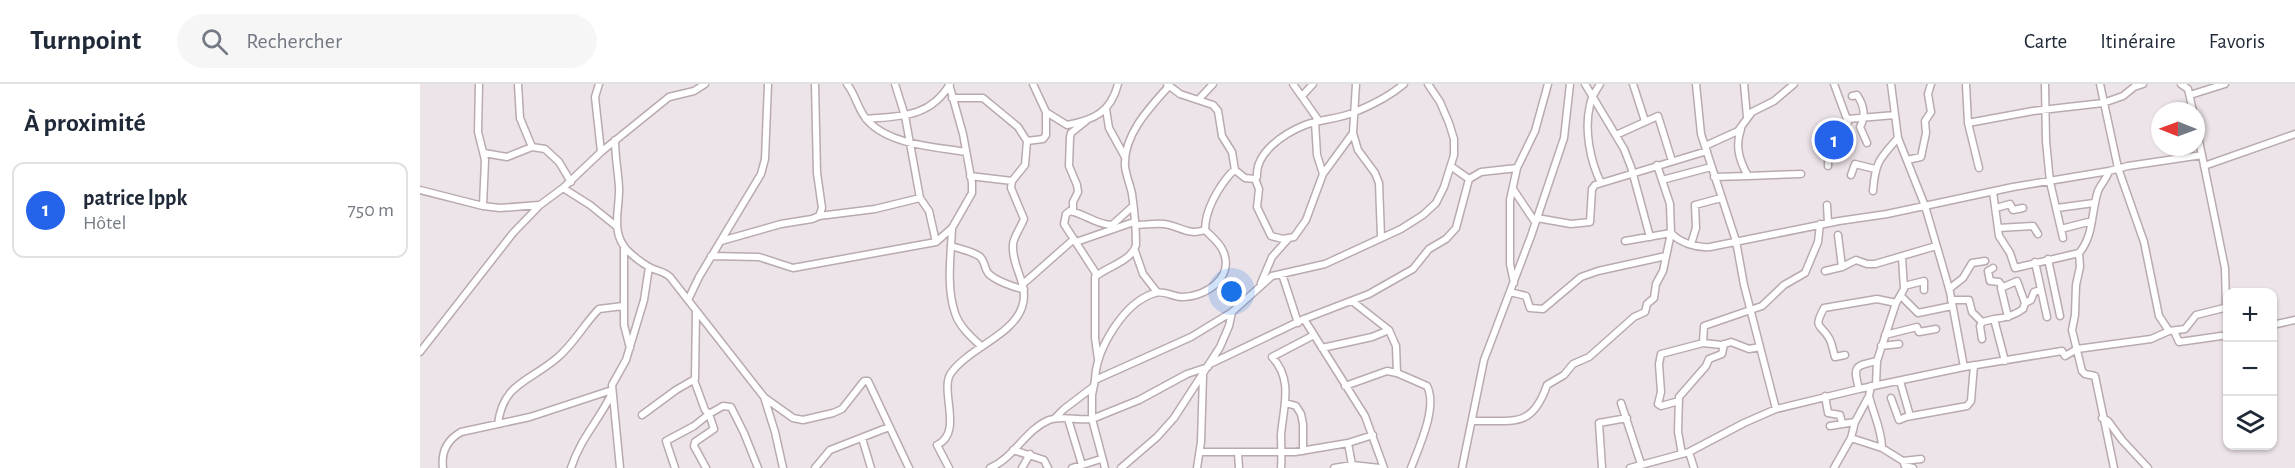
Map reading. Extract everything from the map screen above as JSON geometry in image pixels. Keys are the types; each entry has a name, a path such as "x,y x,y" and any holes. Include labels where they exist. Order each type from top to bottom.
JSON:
{"street":[{"path":"479,84 478,132 484,153 483,206"},
{"path":"518,84 520,118 532,147"},
{"path":"599,84 595,98 601,152"},
{"path":"420,352 513,233 540,205 571,182 601,152 669,97 694,91 705,84"},
{"path":"688,300 711,256 761,174 765,159 768,84"},
{"path":"814,84 817,173 822,208 819,216"},
{"path":"847,84 866,119 877,129 911,144 966,152"},
{"path":"895,84 905,116 920,198 929,211 936,242"},
{"path":"711,256 759,257 793,268 936,242 952,228 970,199 970,176 966,152 950,84"},
{"path":"866,119 905,116 928,108 939,101 950,84"},
{"path":"1027,141 1043,139 1046,135 1046,112 1033,84"},
{"path":"1046,112 1067,125 1086,120 1106,109 1114,100 1118,84"},
{"path":"1199,99 1213,84"},
{"path":"1293,84 1317,122 1317,154 1323,174"},
{"path":"1302,96 1313,87 1313,84"},
{"path":"1356,84 1353,133 1358,150 1375,173 1379,183 1381,237"},
{"path":"1353,133 1323,174 1306,220 1298,234 1289,238 1277,239 1271,236 1260,217 1257,202 1259,189 1255,179 1257,165 1270,148 1298,129 1354,113 1404,84"},
{"path":"1055,418 1094,383 1191,337 1232,312 1272,276 1325,264 1413,222 1436,203 1452,167 1454,139 1440,102 1428,84"},
{"path":"1514,282 1510,264 1512,188 1517,168 1534,131 1548,84"},
{"path":"1462,468 1484,360 1564,138 1570,84"},
{"path":"1585,84 1616,135 1632,172 1650,237"},
{"path":"1600,84 1592,97 1588,115 1589,141 1594,166 1601,183"},
{"path":"1633,84 1645,121"},
{"path":"1696,84 1700,126 1714,177 1736,241 1750,309 1776,409"},
{"path":"1744,84 1747,117"},
{"path":"1748,176 1739,154 1737,139 1741,128 1747,117 1774,101 1794,84"},
{"path":"1828,166 1829,141 1842,134 1848,119 1841,108 1834,84"},
{"path":"1891,84 1898,138 1925,206 1952,303 1964,367"},
{"path":"1907,160 1921,158 1926,121 1931,113 1928,94 1931,84"},
{"path":"1966,84 1968,123 1979,168"},
{"path":"2045,84 2050,182 2063,238"},
{"path":"2100,84 2118,168 2144,242 2159,316 2179,342 2223,336"},
{"path":"1968,123 2103,103 2123,96 2134,87 2143,84"},
{"path":"2181,84 2188,88 2191,102"},
{"path":"2190,95 2225,84"},
{"path":"1157,292 1143,274 1135,251 1132,193 1126,174 1125,158 1141,120 1168,85 1180,94 1213,105 1218,111 1222,136 1232,152 1235,170 1245,178 1255,179"},
{"path":"1852,96 1859,98 1864,116 1860,127 1867,143"},
{"path":"948,468 937,445 947,437 951,415 948,383 950,374 981,346 1005,330 1022,307 1024,286 1014,256 1013,244 1024,219 1011,189 1012,181 1025,165 1027,141 1018,127 983,98 952,98"},
{"path":"1106,109 1109,128 1125,158"},
{"path":"1848,119 1895,115"},
{"path":"1616,135 1659,116 1672,161"},
{"path":"1073,212 1073,202 1078,192 1069,166 1070,137 1086,120"},
{"path":"1512,188 1536,220 1571,224 1590,222 1593,187 1706,149 1741,128"},
{"path":"2205,166 2295,135"},
{"path":"1873,191 1875,169 1884,153 1898,138"},
{"path":"615,140 619,186 616,226 624,247 624,325 630,348"},
{"path":"484,153 507,157 532,147 545,150 553,155 571,182"},
{"path":"1625,241 1671,233 1680,240 1704,247 2190,156"},
{"path":"1630,468 1686,453 1776,409 1825,396 1964,367 2062,351 2065,356 2077,349 2151,339 2171,331 2185,329 2196,315 2226,306 2225,268 2202,156"},
{"path":"1851,175 1856,164 1875,169"},
{"path":"1473,421 1516,420 1534,413 1544,396 1547,385 1564,375 1574,364 1589,357 1634,317 1645,312 1647,304 1654,298 1656,284 1663,272 1671,233 1672,212 1658,165"},
{"path":"1452,167 1469,179"},
{"path":"1662,180 1711,167"},
{"path":"990,468 1048,420 1092,418 1139,400 1186,374 1384,286 1413,269 1428,249 1451,235 1456,228 1469,179 1481,172 1517,168"},
{"path":"1098,359 1123,314 1135,303 1157,292 1182,297 1204,292 1221,280 1226,265 1224,252 1205,230 1208,210 1227,178 1235,170"},
{"path":"2109,171 2101,182 2094,203 2086,244 2079,254 2080,267 2072,330 2082,371 2095,376 2114,468"},
{"path":"1714,177 1801,174"},
{"path":"970,176 1012,181"},
{"path":"563,188 590,205 616,226"},
{"path":"420,190 483,206 500,208 540,205"},
{"path":"1993,192 1998,228 2015,268 2079,254"},
{"path":"720,241 781,224 819,216 875,209 920,198"},
{"path":"1691,244 1696,228 1695,205 1721,198"},
{"path":"2057,208 2094,203"},
{"path":"1996,208 2010,204 2013,210 2023,208"},
{"path":"1703,343 1704,326 1767,303 1784,285 1805,273 1824,224 1827,205"},
{"path":"1105,468 1092,418 1098,359 1094,317 1097,275 1064,224 1064,219 1066,214 1073,212 1085,215 1101,225 1112,225 1132,207"},
{"path":"2061,229 2092,221"},
{"path":"951,246 979,256 987,272 1015,288 1024,286 1075,241 1135,224 1164,224 1197,233 1205,230"},
{"path":"1998,228 2033,226 2038,234"},
{"path":"952,228 950,284 955,314 967,333 981,346"},
{"path":"1838,235 1842,267"},
{"path":"1260,286 1272,257 1289,238"},
{"path":"1825,271 1842,267 1856,260 1871,264 1936,246"},
{"path":"624,247 649,267 665,272 670,277 764,397 793,418 803,420 842,409 865,380 870,383 909,468"},
{"path":"1097,275 1135,251"},
{"path":"1510,292 1526,296 1530,308 1544,309 1581,277 1666,256"},
{"path":"1833,467 1851,438 1855,422 1874,386 1876,361 1904,286 1902,257"},
{"path":"2048,259 2060,316"},
{"path":"1948,289 1963,278 1972,263 1985,261"},
{"path":"2035,262 2047,317"},
{"path":"571,468 586,434 601,417 614,380 623,368 644,300 649,267"},
{"path":"1994,268 1988,271 1990,280 1999,282 2002,286"},
{"path":"1282,274 1301,321 1314,335 1365,416 1373,435 1379,468 1352,465 1334,468"},
{"path":"1904,286 1924,281 1924,290"},
{"path":"1982,322 2008,317 2023,309 2025,303 2017,281 2002,286"},
{"path":"2002,286 2000,292 2008,317"},
{"path":"2025,303 2031,300 2034,292 2055,294"},
{"path":"1901,296 1917,313 1969,300 1972,312 1982,322"},
{"path":"1845,355 1835,357 1829,338 1819,328 1818,321 1824,308 1877,299 1896,303"},
{"path":"1352,301 1389,330 1396,346 1397,373"},
{"path":"498,424 500,408 514,387 557,358 581,333 599,309 623,306"},
{"path":"696,311 696,375 694,380 714,429 695,442 694,446 706,468"},
{"path":"1121,468 1157,437 1174,418 1203,376 1229,326 1232,312"},
{"path":"1994,319 2005,361"},
{"path":"2277,325 2295,320"},
{"path":"1982,322 1980,326 1982,339"},
{"path":"1885,335 1917,327 1919,332 1936,329"},
{"path":"1322,348 1372,337 1389,330"},
{"path":"1281,468 1286,391 1279,367 1272,357 1314,335"},
{"path":"1679,401 1660,406 1658,404 1661,392 1659,355 1703,343 1731,342 1749,349 1760,347"},
{"path":"1694,468 1678,432 1679,396 1691,385 1709,359 1724,352 1724,344"},
{"path":"1881,346 1899,344"},
{"path":"1859,389 1856,369 1861,365 1876,361"},
{"path":"1891,398 1899,420 1967,406 1971,401 1974,366"},
{"path":"1345,386 1387,371 1427,386 1430,391 1426,429 1412,468"},
{"path":"1197,468 1200,453 1203,376"},
{"path":"642,415 694,380"},
{"path":"1900,381 1910,416"},
{"path":"443,468 445,447 452,437 461,432 530,417 612,391"},
{"path":"612,391 620,468"},
{"path":"1825,396 1828,413 1840,415 1842,423"},
{"path":"1869,396 1881,433 1882,448"},
{"path":"764,397 783,468"},
{"path":"1286,403 1296,405 1301,414 1303,451"},
{"path":"1621,403 1628,418 1641,465"},
{"path":"675,468 666,441 694,426 723,406 730,407 744,432 758,468"},
{"path":"1602,468 1599,423 1628,418"},
{"path":"2102,418 2108,421 2126,445 2148,468"},
{"path":"1068,419 1082,465"},
{"path":"1830,426 1855,422"},
{"path":"815,468 830,450 889,427"},
{"path":"1200,453 1303,451 1348,443 1373,435"},
{"path":"862,438 871,468"},
{"path":"1851,438 1882,448 1902,465 1913,468"},
{"path":"1348,443 1352,465"},
{"path":"1013,450 1044,460 1048,468"},
{"path":"1238,452 1239,468"},
{"path":"1022,468 1030,454"},
{"path":"1072,468 1101,459"},
{"path":"1902,465 1920,459"}],"place":[{"name":"patrice lppk","path":"1834,140"}]}
